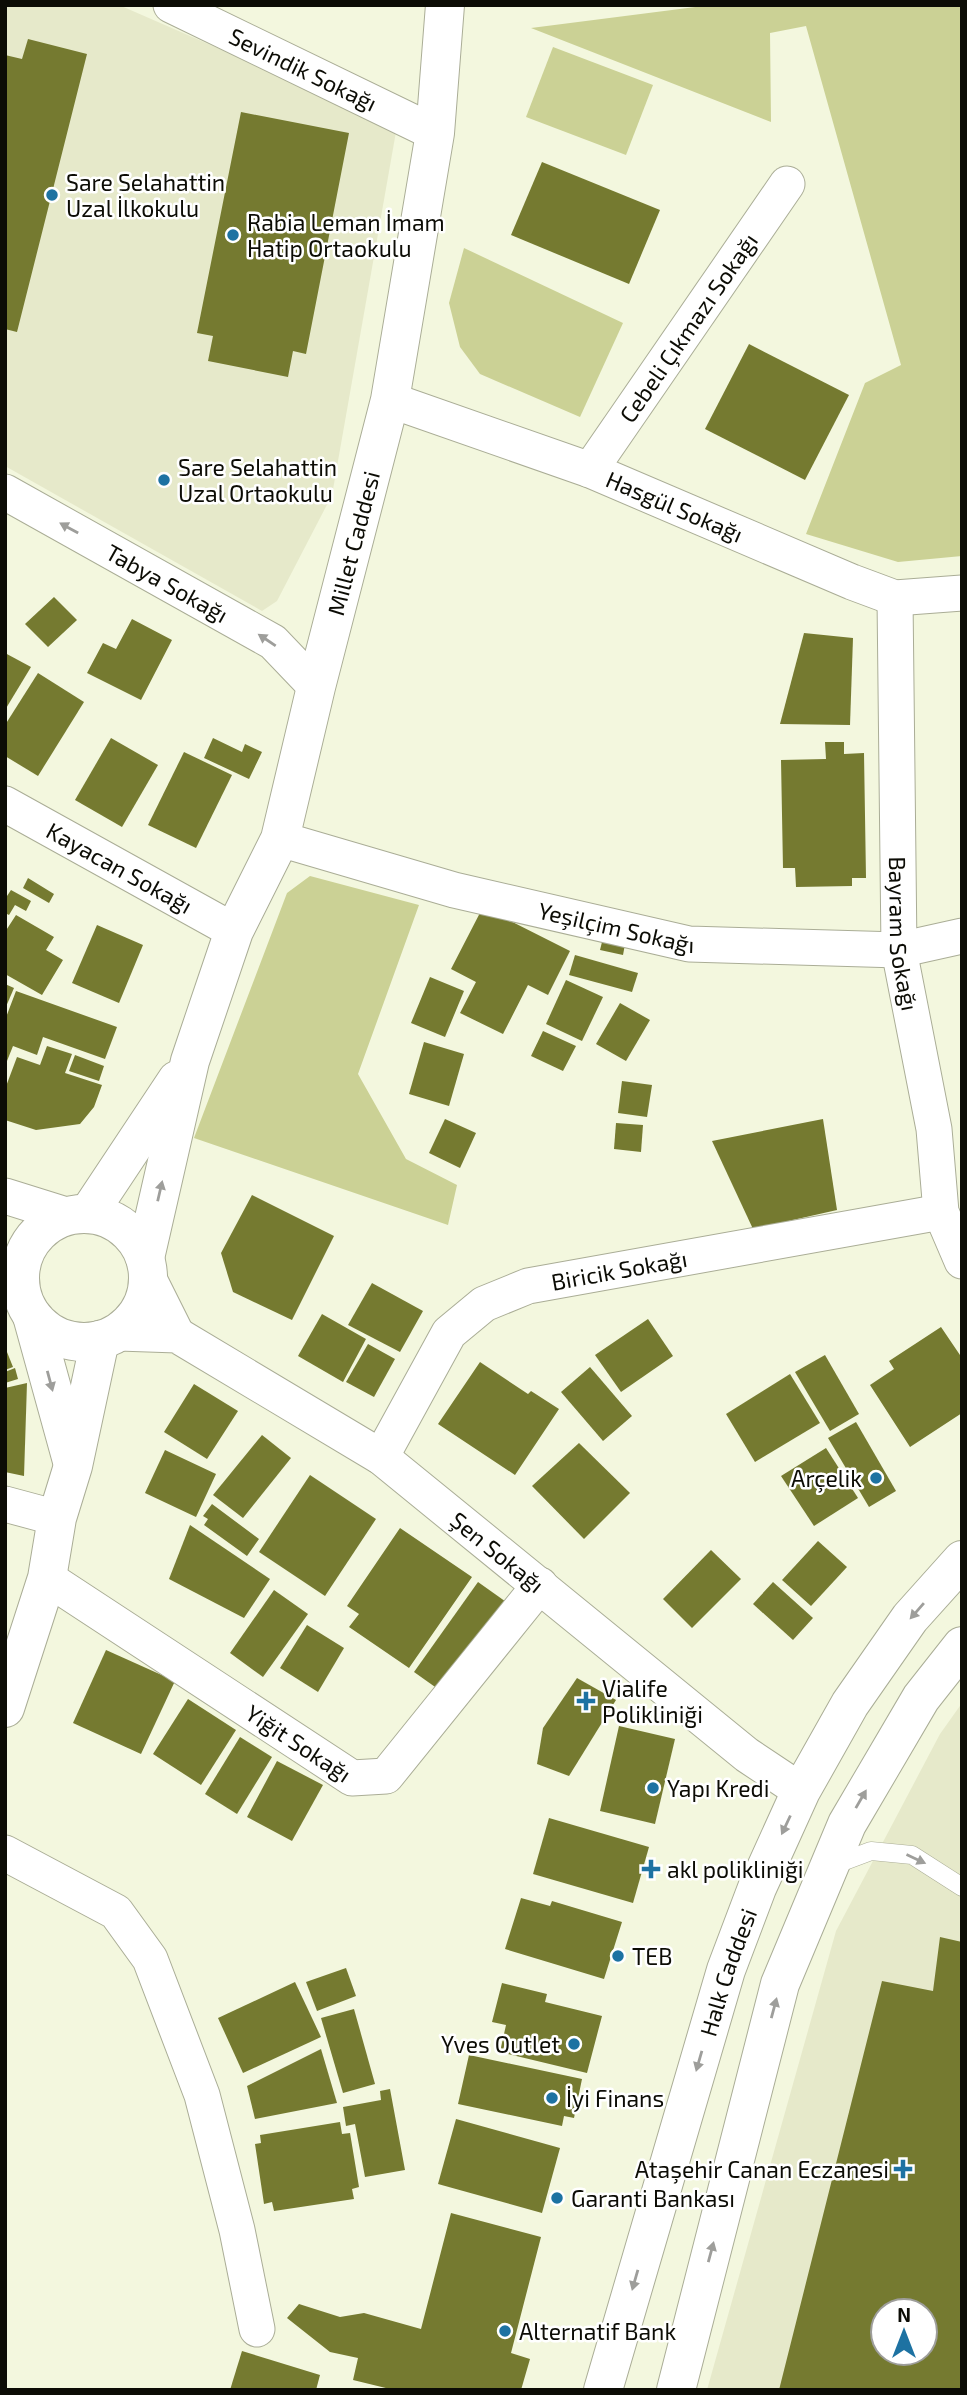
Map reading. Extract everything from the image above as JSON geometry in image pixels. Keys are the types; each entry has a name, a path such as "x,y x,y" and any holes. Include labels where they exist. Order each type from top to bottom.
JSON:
{"street":[{"name":"Sevindik Sokağı","path":"171,5 435,133"},
{"name":"Millet Caddesi","path":"190,1061 234,931 280,839 390,400 435,133 445,5"},
{"name":"Cebeli Çıkmazı Sokağı","path":"590,470 787,184"},
{"name":"Hasgül Sokağı","path":"390,400 590,470 895,598 962,593"},
{"name":"Tabya Sokağı","path":"5,492 273,642 316,687"},
{"name":"Bayram Sokağı","path":"895,598 899,950 962,1261"},
{"name":"Kayacan Sokağı","path":"5,804 234,931"},
{"name":"Yeşilçim Sokağı","path":"280,839 454,890 690,944 899,950 962,936"},
{"path":"73,1466 20,1295 23,1257 34,1239 49,1225 78,1215 190,1061"},
{"path":"20,1295 45,1329 62,1339 81,1343 110,1337 135,1319 145,1300 147,1268 190,1061"},
{"path":"5,1196 78,1215 106,1218 123,1227 137,1241 177,1335"},
{"name":"Biricik Sokağı","path":"381,1457 449,1333 484,1304 506,1293 542,1284 951,1210"},
{"name":"Şen Sokağı","path":"110,1337 177,1335 381,1457 747,1755 802,1791"},
{"path":"5,1708 47,1578 57,1518 110,1337"},
{"path":"5,1504 57,1518"},
{"name":"Halk Caddesi","path":"603,2390 726,1970 757,1888 802,1791 850,1704 910,1618 962,1560"},
{"name":"Yiğit Sokağı","path":"47,1578 352,1778 386,1776 540,1585"},
{"path":"676,2390 780,1984 847,1824 921,1698 962,1646"},
{"path":"5,1853 116,1912 150,1959 202,2095 237,2230 257,2329"}],"lane":[{"path":"828,1867 871,1852 912,1854 962,1886"}],"shaded area":[{"path":"5,5 119,5 397,126 332,495 277,601 262,611 5,466"},
{"path":"962,1703 962,2390 707,2390 836,1931 940,1734"}],"green space":[{"path":"711,5 962,5 962,556 898,562 806,534 865,383 901,365 806,26 770,33 771,122 531,28"},
{"path":"553,47 653,85 626,155 526,117"},
{"path":"464,248 623,323 580,417 480,374 460,347 449,303"},
{"path":"310,876 419,905 358,1074 406,1159 457,1185 448,1225 194,1138 287,893"}],"building":[{"path":"28,39 87,54 17,332 5,329 5,55 22,59"},
{"path":"241,112 349,133 306,354 293,351 288,377 208,361 213,336 197,333"},
{"path":"542,162 660,210 629,284 511,235"},
{"path":"749,344 849,395 805,480 705,429"},
{"path":"54,597 77,620 48,647 25,624"},
{"path":"132,619 172,640 141,700 87,673 103,643 116,649"},
{"path":"804,633 853,638 850,725 780,724"},
{"path":"5,653 31,667 5,710"},
{"path":"38,673 84,702 38,776 5,756 5,725"},
{"path":"111,738 158,765 122,827 75,800"},
{"path":"213,738 242,752 245,744 262,752 249,779 204,758"},
{"path":"825,742 844,742 844,754 864,753 866,878 852,878 852,886 796,887 795,868 783,868 781,760 826,759"},
{"path":"184,752 232,775 196,848 148,825"},
{"path":"28,878 54,894 49,903 23,888"},
{"path":"11,890 31,901 26,911 15,905 9,915 5,913 5,899"},
{"path":"483,907 570,951 548,995 528,985 503,1034 460,1013 476,982 451,969"},
{"path":"16,915 54,937 46,950 63,960 42,995 5,974 5,932"},
{"path":"97,925 143,945 119,1003 72,983"},
{"path":"604,934 626,939 623,955 600,950"},
{"path":"575,955 638,973 632,992 569,975"},
{"path":"430,977 464,991 445,1037 411,1023"},
{"path":"566,980 603,997 582,1041 546,1024"},
{"path":"5,984 14,988 5,1009"},
{"path":"16,991 117,1027 105,1059 43,1037 37,1055 13,1046 5,1066 5,1020"},
{"path":"620,1003 650,1020 626,1061 596,1044"},
{"path":"543,1031 576,1046 563,1071 531,1056"},
{"path":"424,1042 464,1054 449,1106 409,1094"},
{"path":"47,1046 72,1054 65,1073 102,1085 94,1107 80,1124 36,1130 5,1120 5,1089 17,1057 40,1065"},
{"path":"75,1055 104,1066 99,1081 69,1071"},
{"path":"622,1081 652,1085 647,1117 618,1113"},
{"path":"445,1119 476,1133 460,1168 429,1153"},
{"path":"823,1119 837,1210 753,1229 712,1141"},
{"path":"616,1123 643,1125 641,1152 614,1149"},
{"path":"252,1195 334,1236 292,1320 233,1292 221,1253"},
{"path":"372,1283 423,1311 400,1352 348,1325"},
{"path":"322,1314 366,1339 343,1382 298,1356"},
{"path":"648,1319 673,1356 621,1392 595,1355"},
{"path":"941,1327 962,1358 962,1413 910,1447 870,1385 894,1369 889,1361"},
{"path":"368,1344 395,1359 374,1397 346,1382"},
{"path":"5,1347 13,1367 5,1370"},
{"path":"825,1355 859,1414 830,1431 795,1372"},
{"path":"480,1362 528,1394 531,1391 559,1409 515,1475 438,1424"},
{"path":"590,1367 632,1416 603,1441 561,1392"},
{"path":"15,1368 18,1379 5,1383 5,1372"},
{"path":"790,1374 820,1423 755,1462 726,1414"},
{"path":"27,1383 24,1476 5,1472 5,1388"},
{"path":"194,1384 238,1411 207,1459 164,1432"},
{"path":"856,1422 896,1491 869,1507 828,1438"},
{"path":"262,1435 291,1458 243,1518 213,1495"},
{"path":"579,1443 630,1493 584,1539 532,1486"},
{"path":"826,1448 858,1498 814,1526 781,1476"},
{"path":"165,1450 216,1474 196,1517 145,1493"},
{"path":"310,1475 376,1519 325,1596 259,1552"},
{"path":"212,1504 259,1539 247,1556 204,1525 208,1519 203,1516"},
{"path":"190,1525 270,1579 244,1618 169,1579"},
{"path":"400,1528 472,1577 409,1668 349,1627 359,1614 347,1606"},
{"path":"818,1541 847,1567 811,1606 782,1580"},
{"path":"711,1550 741,1579 692,1628 663,1599"},
{"path":"478,1582 509,1604 445,1694 414,1672"},
{"path":"773,1582 813,1618 793,1640 753,1604"},
{"path":"274,1590 308,1614 263,1677 230,1653"},
{"path":"307,1625 344,1648 318,1692 280,1668"},
{"path":"106,1650 175,1681 141,1754 73,1723"},
{"path":"577,1678 616,1700 569,1776 537,1764 543,1728"},
{"path":"188,1699 236,1730 201,1785 153,1754"},
{"path":"619,1726 675,1739 655,1824 600,1811"},
{"path":"240,1737 272,1757 237,1814 205,1794"},
{"path":"277,1761 323,1785 292,1841 247,1817"},
{"path":"549,1818 649,1847 633,1903 533,1874"},
{"path":"521,1898 550,1906 552,1901 622,1922 604,1979 505,1949"},
{"path":"940,1937 962,1942 962,2390 779,2390 882,1981 933,1991"},
{"path":"346,1968 356,1996 317,2011 306,1982"},
{"path":"295,1982 321,2037 243,2073 218,2018"},
{"path":"502,1983 547,1994 545,2002 602,2016 587,2073 500,2052 506,2025 492,2022"},
{"path":"354,2009 375,2084 343,2093 321,2018"},
{"path":"321,2049 337,2103 255,2119 247,2086"},
{"path":"469,2055 582,2079 574,2118 564,2116 562,2126 458,2104"},
{"path":"390,2089 405,2170 365,2177 355,2124 346,2126 343,2107 381,2100 380,2091"},
{"path":"456,2119 560,2148 542,2213 438,2184"},
{"path":"340,2122 342,2134 350,2133 359,2187 352,2189 354,2199 274,2211 272,2202 264,2204 255,2144 261,2143 260,2135"},
{"path":"451,2213 541,2237 511,2353 530,2359 521,2390 394,2390 353,2380 358,2358 330,2352 287,2318 299,2304 340,2317 364,2313 421,2329"},
{"path":"242,2351 320,2375 316,2390 230,2390"}],"place":[{"name":"Sare Selahattin Uzal İlkokulu","path":"52,195"},
{"name":"Rabia Leman İmam Hatip Ortaokulu","path":"233,235"},
{"name":"Sare Selahattin Uzal Ortaokulu","path":"164,480"},
{"name":"Arçelik","path":"876,1478"},
{"name":"Vialife Polikliniği","path":"586,1701"},
{"name":"Yapı Kredi","path":"653,1788"},
{"name":"akl polikliniği","path":"651,1869"},
{"name":"TEB","path":"618,1956"},
{"name":"Yves Outlet","path":"574,2044"},
{"name":"İyi Finans","path":"552,2098"},
{"name":"Ataşehir Canan Eczanesi","path":"903,2169"},
{"name":"Garanti Bankası","path":"557,2198"},
{"name":"Alternatif Bank","path":"505,2331"}]}
